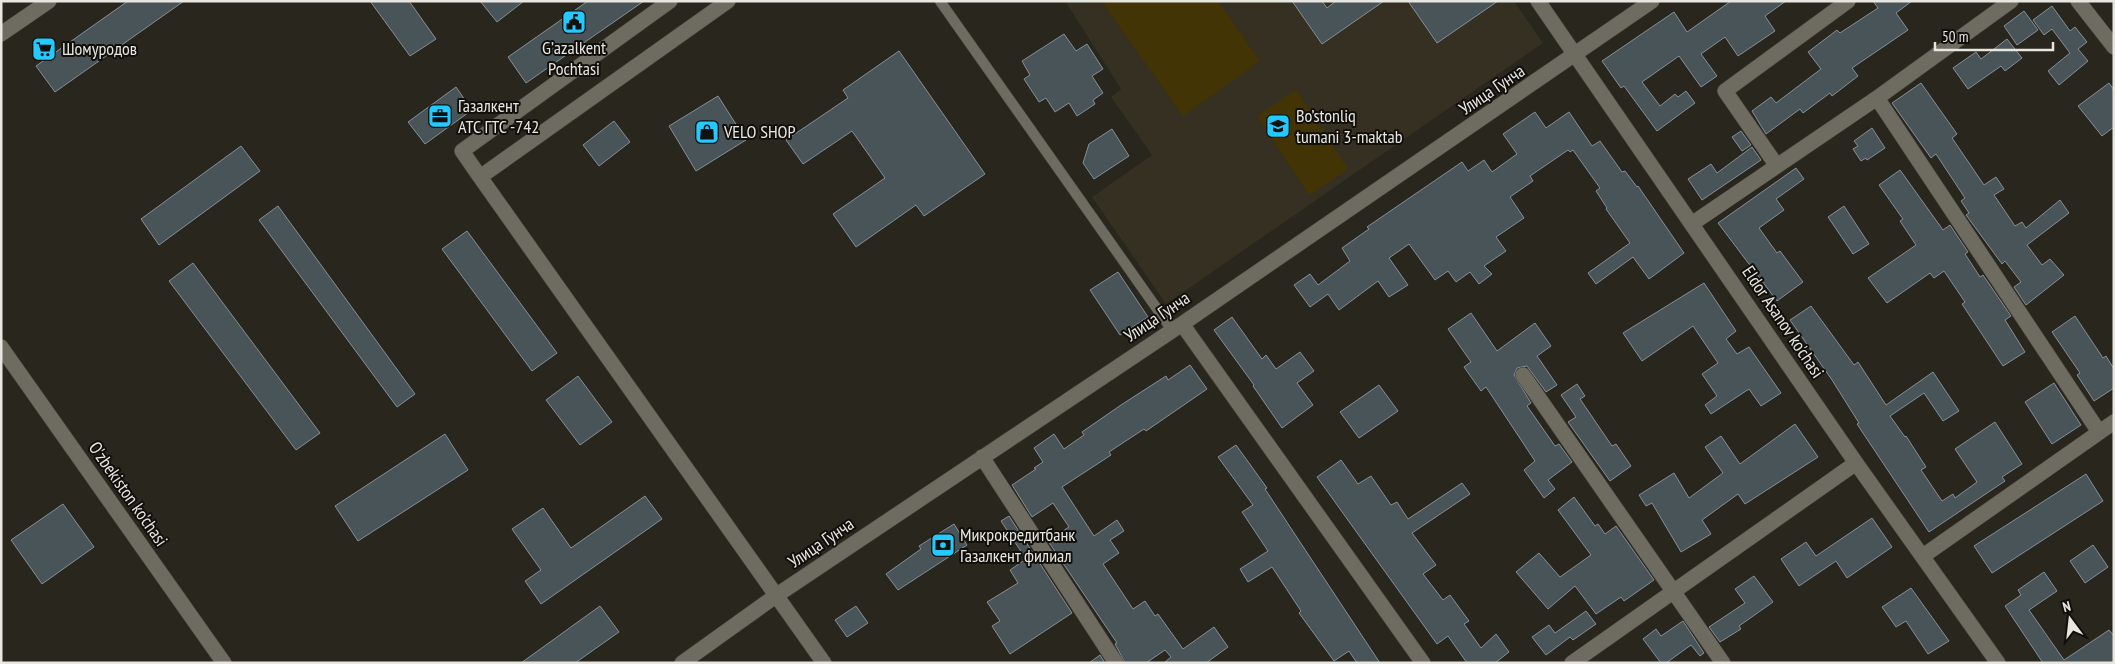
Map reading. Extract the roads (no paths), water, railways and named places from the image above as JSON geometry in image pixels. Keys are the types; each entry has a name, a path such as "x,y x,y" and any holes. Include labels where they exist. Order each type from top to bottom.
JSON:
{"street":[{"path":"1,34 49,1"},
{"path":"670,1 462,151 824,663"},
{"path":"480,177 728,1"},
{"name":"Eldor Asanov ko'chasi","path":"1538,1 1693,223 1856,463 1998,663"},
{"name":"Улица Гунча","path":"682,663 777,595 1177,327 1576,55 1652,1"},
{"path":"1777,166 1726,91 1848,1"},
{"path":"1693,223 1877,98 2011,1"},
{"path":"2078,1 2114,47"},
{"path":"1877,98 2099,432"},
{"path":"1177,327 1423,663"},
{"name":"O'zbekiston ko'chasi","path":"1,347 224,663"},
{"path":"1523,375 1724,663"},
{"path":"1923,556 2114,422"},
{"path":"982,457 1116,663"},
{"path":"1572,663 1856,463"}],"lane":[{"path":"940,1 1177,327"}],"place":[{"name":"Gʼazalkent Pochtasi","path":"574,22"},
{"name":"Шомуродов","path":"44,49"},
{"name":"Газалкент АТС ГТС -742","path":"440,116"},
{"name":"Bo’stonliq tumani 3-maktab","path":"1278,126"},
{"name":"VELO SHOP","path":"707,132"},
{"name":"Микрокредитбанк Газалкент филиал","path":"943,545"}]}
